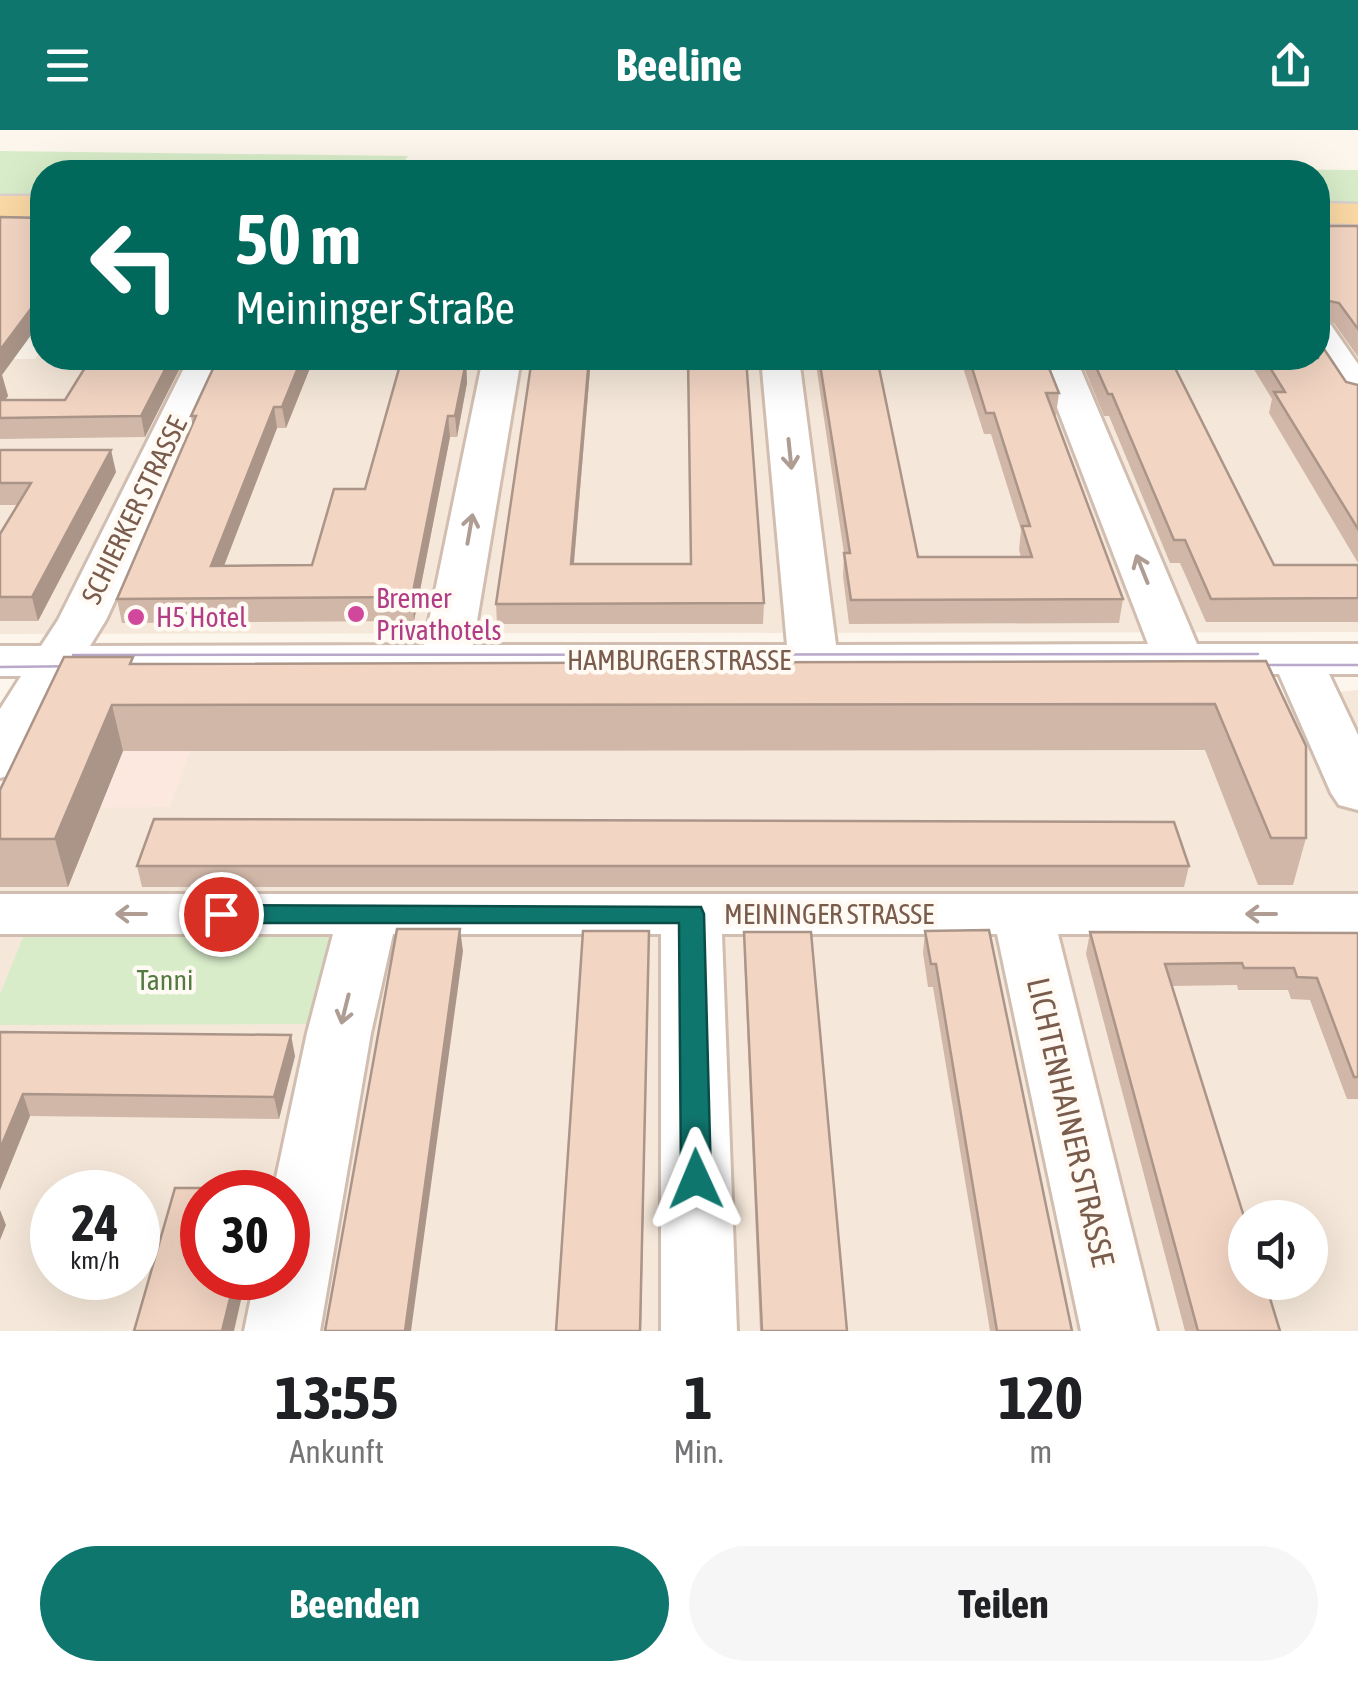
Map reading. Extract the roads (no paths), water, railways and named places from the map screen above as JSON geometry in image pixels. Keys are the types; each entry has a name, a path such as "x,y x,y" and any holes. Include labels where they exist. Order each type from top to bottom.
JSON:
{"main road":[{"path":"0,206 30,206"},
{"path":"1330,213 1358,214"}],"street":[{"path":"1330,351 1358,393"},
{"name":"SCHIERKER STRASSE","path":"0,760 30,700 82,620 139,455 199,370"},
{"path":"446,660 500,370"},
{"path":"781,370 813,660"},
{"path":"1062,370 1178,659"},
{"path":"1297,659 1358,793"},
{"name":"HAMBURGER STRASSE","path":"0,662 1358,659"},
{"name":"MEININGER STRASSE","path":"0,914 1358,914"},
{"path":"282,1331 339,1033 368,914"},
{"path":"692,914 698,1331"},
{"name":"LICHTENHAINER STRASSE","path":"1023,914 1120,1331"}],"tram line":[{"path":"73,655 1258,654"},
{"path":"1240,665 1358,665"},
{"path":"0,667 90,666"}],"place":[{"name":"Bremer Privathotels","path":"356,614"},
{"name":"H5 Hotel","path":"136,617"}],"park label":[{"name":"Tanni","path":"165,980"}]}
